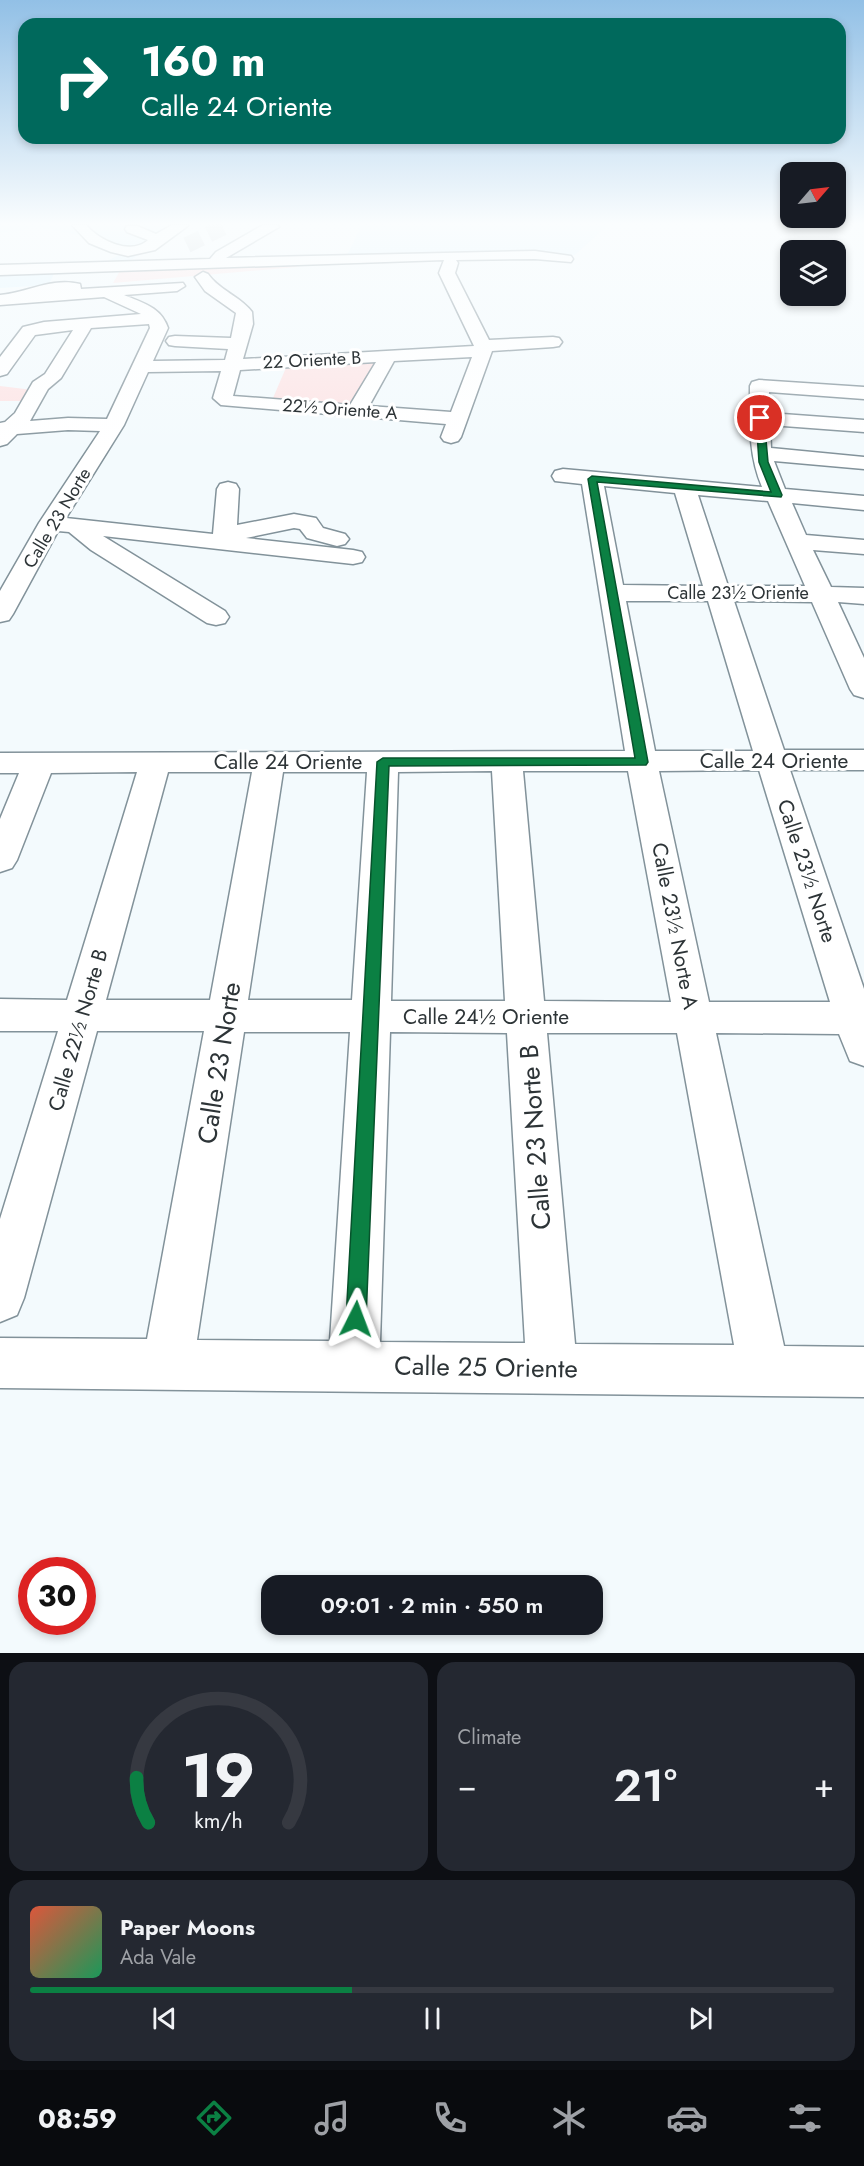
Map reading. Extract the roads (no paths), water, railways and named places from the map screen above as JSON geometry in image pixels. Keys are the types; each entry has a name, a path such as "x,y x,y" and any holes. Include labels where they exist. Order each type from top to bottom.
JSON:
{"street":[{"path":"131,302 155,318"},
{"path":"232,365 244,324 244,312 234,302"},
{"path":"461,302 483,348"},
{"path":"11,328 35,329 155,318"},
{"name":"Calle 23 Norte","path":"1,613 63,524 114,425 159,328 155,318"},
{"path":"16,379 52,378 85,324"},
{"path":"3,432 23,416 16,379 29,331 35,329"},
{"path":"175,341 239,344"},
{"name":"22 Oriente B","path":"140,367 232,365 553,342"},
{"name":"22½ Oriente A","path":"232,365 223,398 228,401 357,410 454,428 483,348"},
{"path":"357,410 389,355"},
{"path":"864,393 759,386 764,462 864,689"},
{"path":"760,418 864,426"},
{"path":"3,432 62,424 114,425"},
{"path":"764,462 864,463"},
{"path":"563,476 864,503"},
{"name":"Calle 23½ Norte A","path":"592,479 642,762 764,1371"},
{"name":"Calle 23½ Norte","path":"684,487 861,1028"},
{"path":"224,539 228,489"},
{"path":"63,524 224,539 328,545"},
{"path":"63,524 216,617"},
{"path":"798,541 864,547"},
{"name":"Calle 23½ Oriente","path":"612,593 864,596"},
{"name":"Calle 24 Oriente","path":"0,763 864,760"},
{"name":"Calle 23 Norte","path":"168,1364 268,762"},
{"path":"354,1366 383,762"},
{"path":"0,860 39,763"},
{"name":"Calle 22½ Norte B","path":"0,1298 155,763"},
{"name":"Calle 23 Norte B","path":"507,763 552,1368"},
{"name":"Calle 24½ Oriente","path":"0,1015 693,1017 861,1028"},
{"name":"Calle 25 Oriente","path":"0,1363 864,1372"}]}
